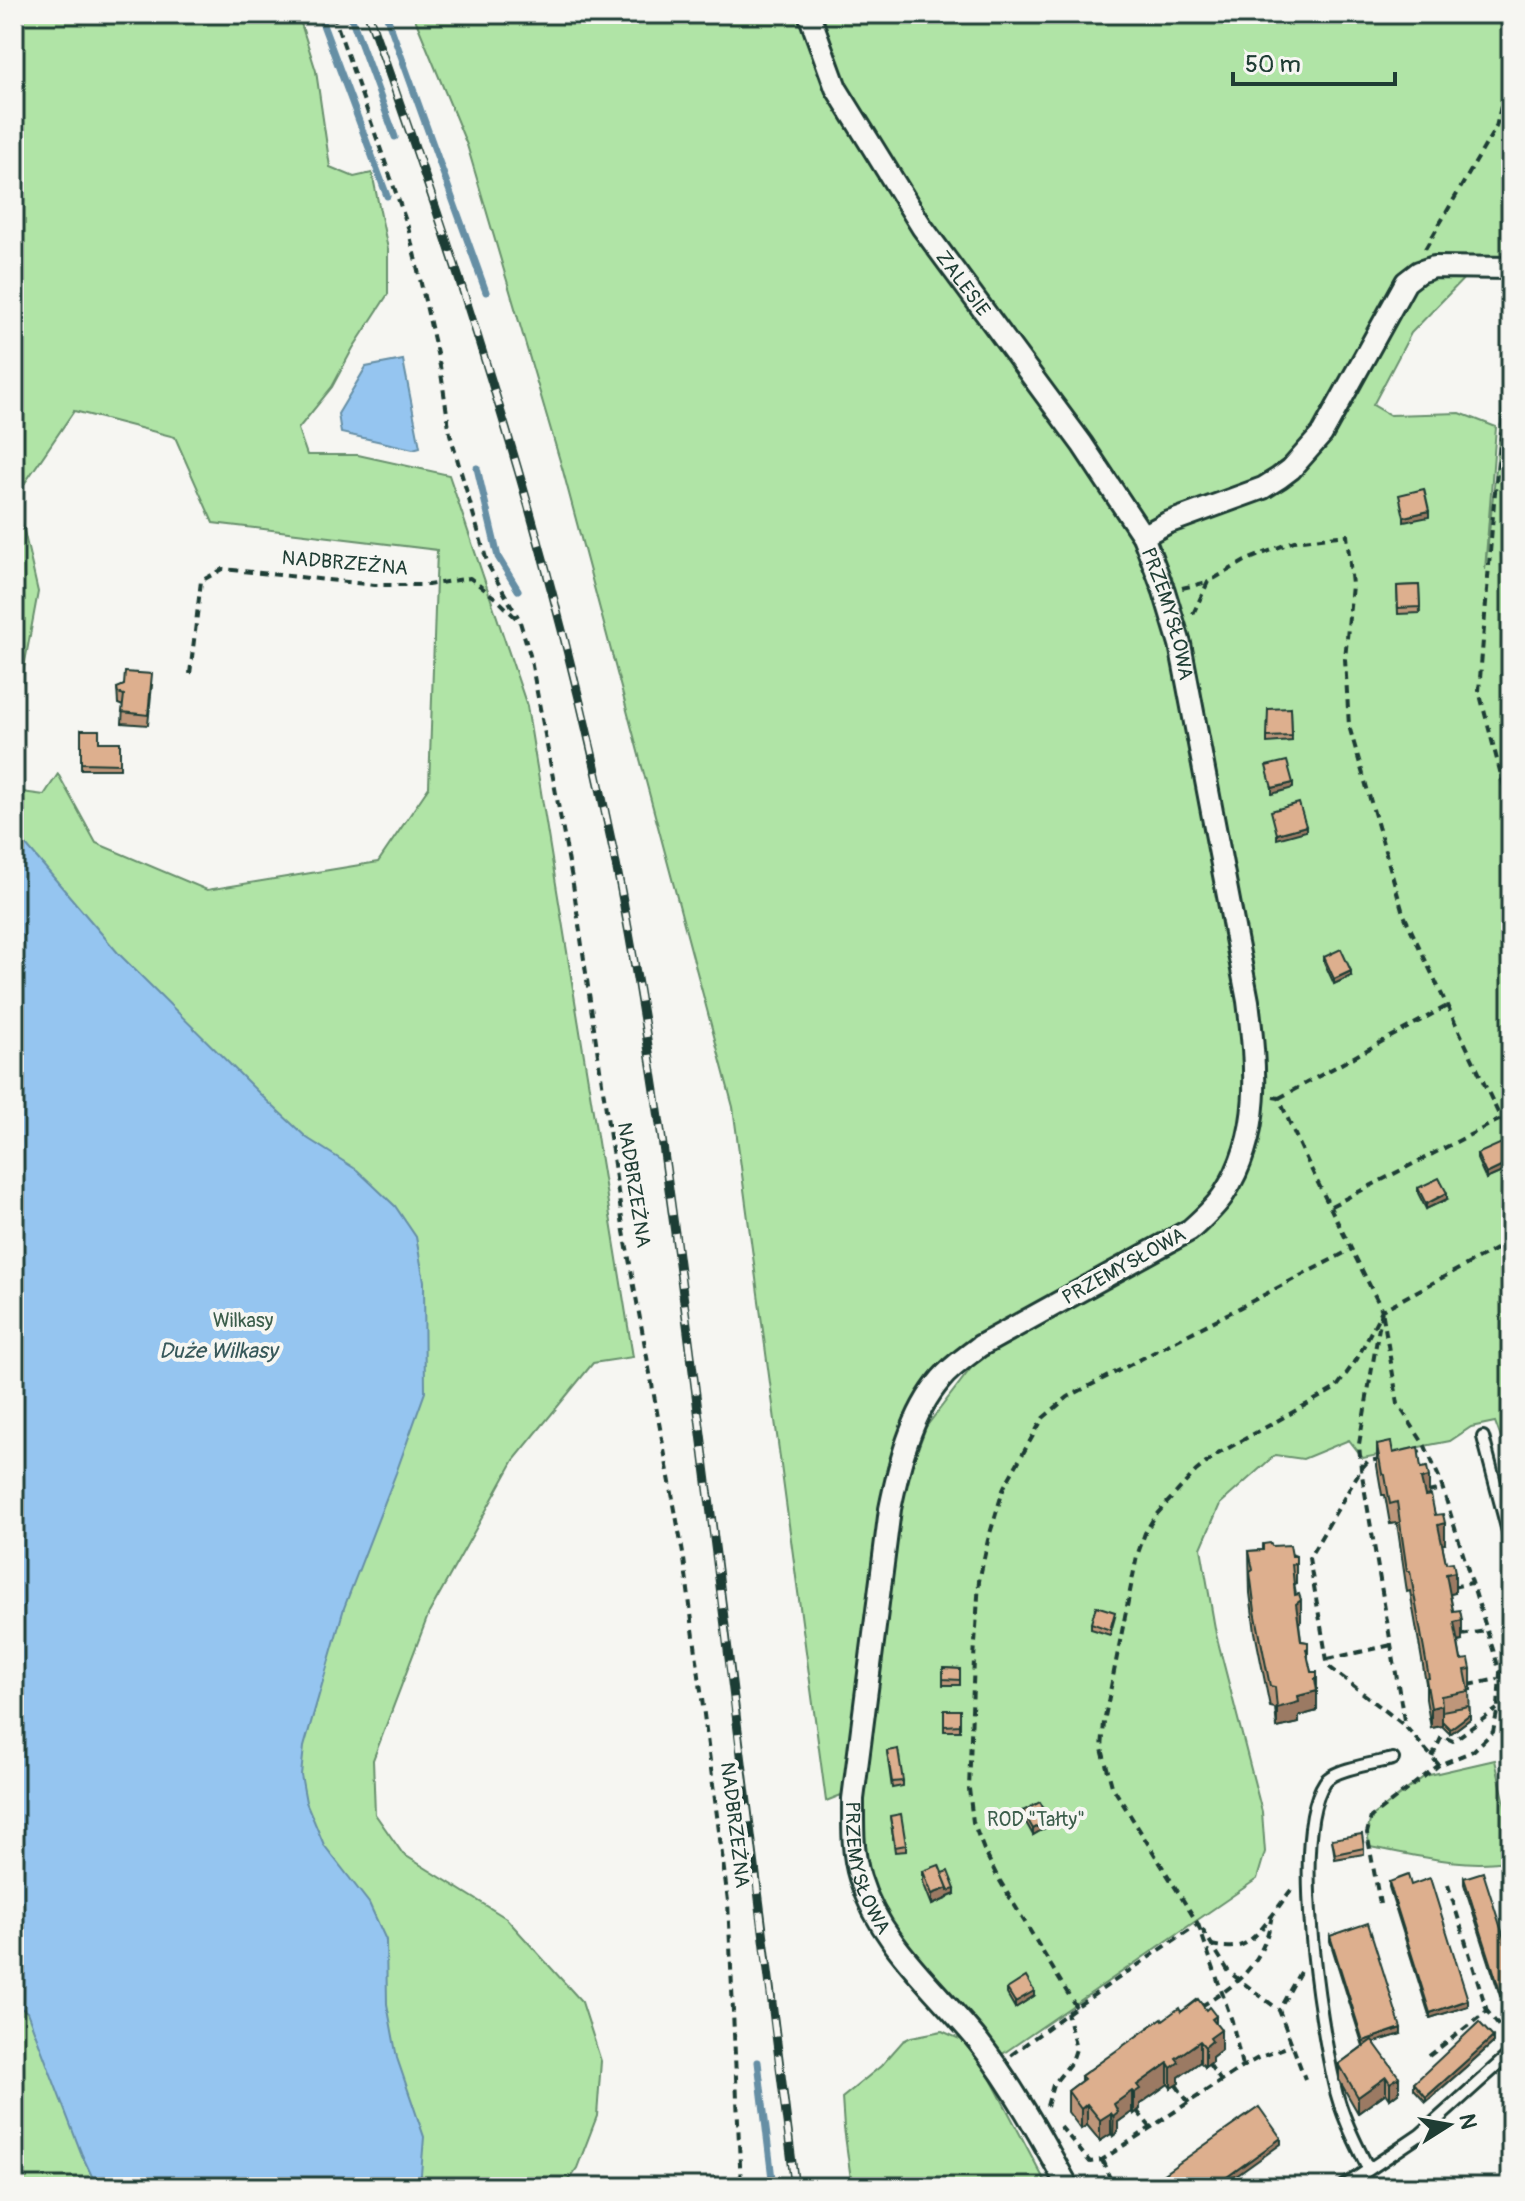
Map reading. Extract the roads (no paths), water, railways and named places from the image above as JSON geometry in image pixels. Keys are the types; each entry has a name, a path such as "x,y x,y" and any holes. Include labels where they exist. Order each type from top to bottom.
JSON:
{"street":[{"name":"ZALESIE","path":"809,14 836,88 922,227 1082,444 1143,536"},
{"name":"PRZEMYSŁOWA","path":"1068,2187 997,2067 976,2038 897,1949 860,1879 854,1847 853,1799 890,1509 899,1468 915,1423 930,1395 956,1364 980,1346 1190,1230 1225,1193 1240,1164 1250,1134 1255,1056 1248,1001 1180,644 1143,536 1167,523 1263,488 1291,469 1322,434 1406,282 1419,272 1434,267 1511,268"}],"lane":[{"path":"1483,1437 1511,1543"},
{"path":"1368,2168 1334,2086 1313,1963 1308,1855 1314,1812 1325,1781 1333,1774 1393,1759"},
{"path":"1343,2187 1420,2135 1511,2053"}],"water":[{"path":"403,360 420,447 413,449 341,433 338,414 366,367"},
{"name":"Duże Wilkasy","path":"14,831 118,953 307,1138 357,1170 395,1206 416,1237 424,1281 425,1392 344,1608 304,1747 301,1775 306,1802 324,1845 369,1903 386,1940 387,2004 397,2058 424,2137 420,2187 97,2187 27,2012 14,2004"}],"waterway":[{"path":"319,14 387,196"},
{"path":"350,14 395,137"},
{"path":"386,14 486,292"},
{"path":"477,468 498,557 518,590"},
{"path":"758,2062 773,2187"}],"railway":[{"path":"368,14 440,220 506,427 564,637 613,849 640,994 672,1214 795,2187"}],"park label":[{"name":"Wilkasy","path":"243,1320"},
{"name":"ROD \"Tałty\"","path":"1036,1819"}]}
